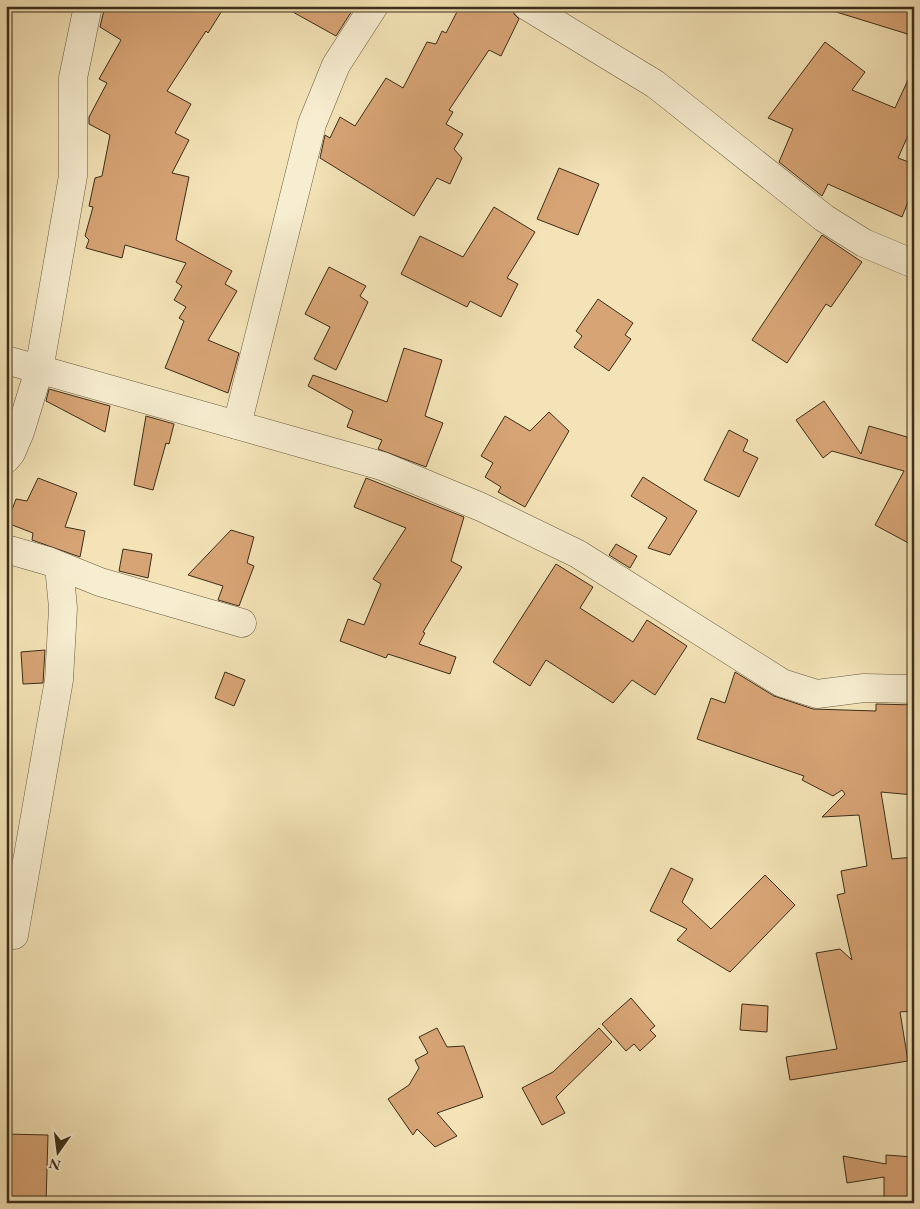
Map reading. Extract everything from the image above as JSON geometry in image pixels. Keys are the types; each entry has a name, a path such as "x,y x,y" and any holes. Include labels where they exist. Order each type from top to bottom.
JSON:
{"street":[{"path":"6,459 11,453 20,432 39,370 73,176 73,78 88,6"},
{"path":"237,426 312,124 336,65 374,6"},
{"path":"527,6 655,84 824,218 864,243 914,264"},
{"path":"6,360 382,466 481,507 578,554 782,683 817,694 864,688 914,689"},
{"path":"6,549 59,566 100,582 242,623"},
{"path":"14,935 59,680 62,608 59,566"}],"building":[{"path":"105,6 225,6 208,33 206,31 167,91 191,104 175,133 189,140 172,173 189,177 176,240 232,271 225,284 237,291 208,340 239,353 228,393 165,368 184,321 179,318 186,307 174,300 182,286 176,282 186,263 125,245 122,258 86,248 89,240 85,236 93,207 89,206 95,178 102,176 110,135 89,124 89,117 107,83 99,79 121,40 100,27"},
{"path":"282,6 355,6 336,36"},
{"path":"460,6 511,6 514,14 519,19 501,56 489,50 449,110 453,112 446,124 463,134 454,149 462,158 450,184 437,178 414,216 320,158 325,135 330,138 340,117 355,126 386,78 403,88 427,42 436,44 442,31 446,33"},
{"path":"834,6 914,6 914,36 833,11"},
{"path":"825,42 865,72 852,90 895,108 914,67 914,122 898,158 914,164 914,187 902,217 828,184 822,196 779,162 793,129 768,118"},
{"path":"559,168 599,184 578,235 537,219"},
{"path":"494,207 535,232 507,278 518,284 501,317 470,301 467,307 401,274 420,236 463,257"},
{"path":"822,235 862,262 831,307 826,304 787,363 752,340"},
{"path":"329,267 366,286 360,296 368,302 336,370 314,359 330,327 305,314"},
{"path":"598,299 633,323 625,335 631,339 609,371 574,347 582,336 576,331"},
{"path":"404,348 442,360 425,416 443,423 426,467 378,449 382,440 347,427 353,411 308,386 313,375 387,402"},
{"path":"49,389 110,406 105,432 46,401"},
{"path":"824,401 861,454 869,426 914,439 914,546 875,525 904,471 832,451 823,458 796,420"},
{"path":"549,412 569,431 525,507 498,492 501,487 485,477 493,463 481,456 505,416 530,431"},
{"path":"146,416 174,424 169,444 166,443 153,490 134,485"},
{"path":"729,430 748,440 743,451 758,458 739,497 704,480"},
{"path":"643,477 697,511 670,555 648,548 667,518 631,496"},
{"path":"38,478 77,493 65,527 85,531 80,557 32,540 33,533 7,523 16,499 27,501"},
{"path":"366,478 464,517 451,561 462,567 423,632 425,633 419,644 456,657 450,674 388,654 386,658 340,641 348,619 364,625 381,584 373,579 406,528 354,507"},
{"path":"231,530 254,537 247,563 254,566 239,606 218,600 223,586 188,575"},
{"path":"616,544 637,556 630,568 609,555"},
{"path":"123,549 152,554 148,578 119,571"},
{"path":"556,564 593,587 580,608 633,642 647,620 687,646 655,695 632,680 613,703 546,660 530,686 493,662"},
{"path":"45,650 43,683 23,684 21,652"},
{"path":"225,672 245,680 234,706 215,698"},
{"path":"735,672 774,696 813,709 876,711 876,704 914,705 914,795 881,792 892,859 914,857 914,1011 900,1012 908,1061 790,1080 786,1057 837,1049 816,953 840,949 852,960 837,895 845,893 841,871 867,866 859,815 822,817 845,794 842,790 833,796 802,780 804,776 697,739 711,698 725,703"},
{"path":"671,868 693,879 682,902 711,929 765,875 795,905 730,972 677,940 687,929 650,911"},
{"path":"631,998 655,1026 650,1030 656,1036 640,1051 634,1044 626,1051 602,1024"},
{"path":"742,1004 768,1006 767,1032 740,1030"},
{"path":"437,1028 447,1047 464,1046 483,1097 437,1113 457,1136 435,1147 417,1129 413,1135 388,1099 409,1085 419,1068 415,1060 428,1053 419,1037"},
{"path":"599,1028 612,1042 556,1097 565,1113 542,1125 522,1088 553,1072"},
{"path":"6,1134 48,1135 46,1203 6,1203"},
{"path":"886,1155 914,1157 914,1203 884,1203 884,1177 847,1183 843,1156 886,1164"}]}
